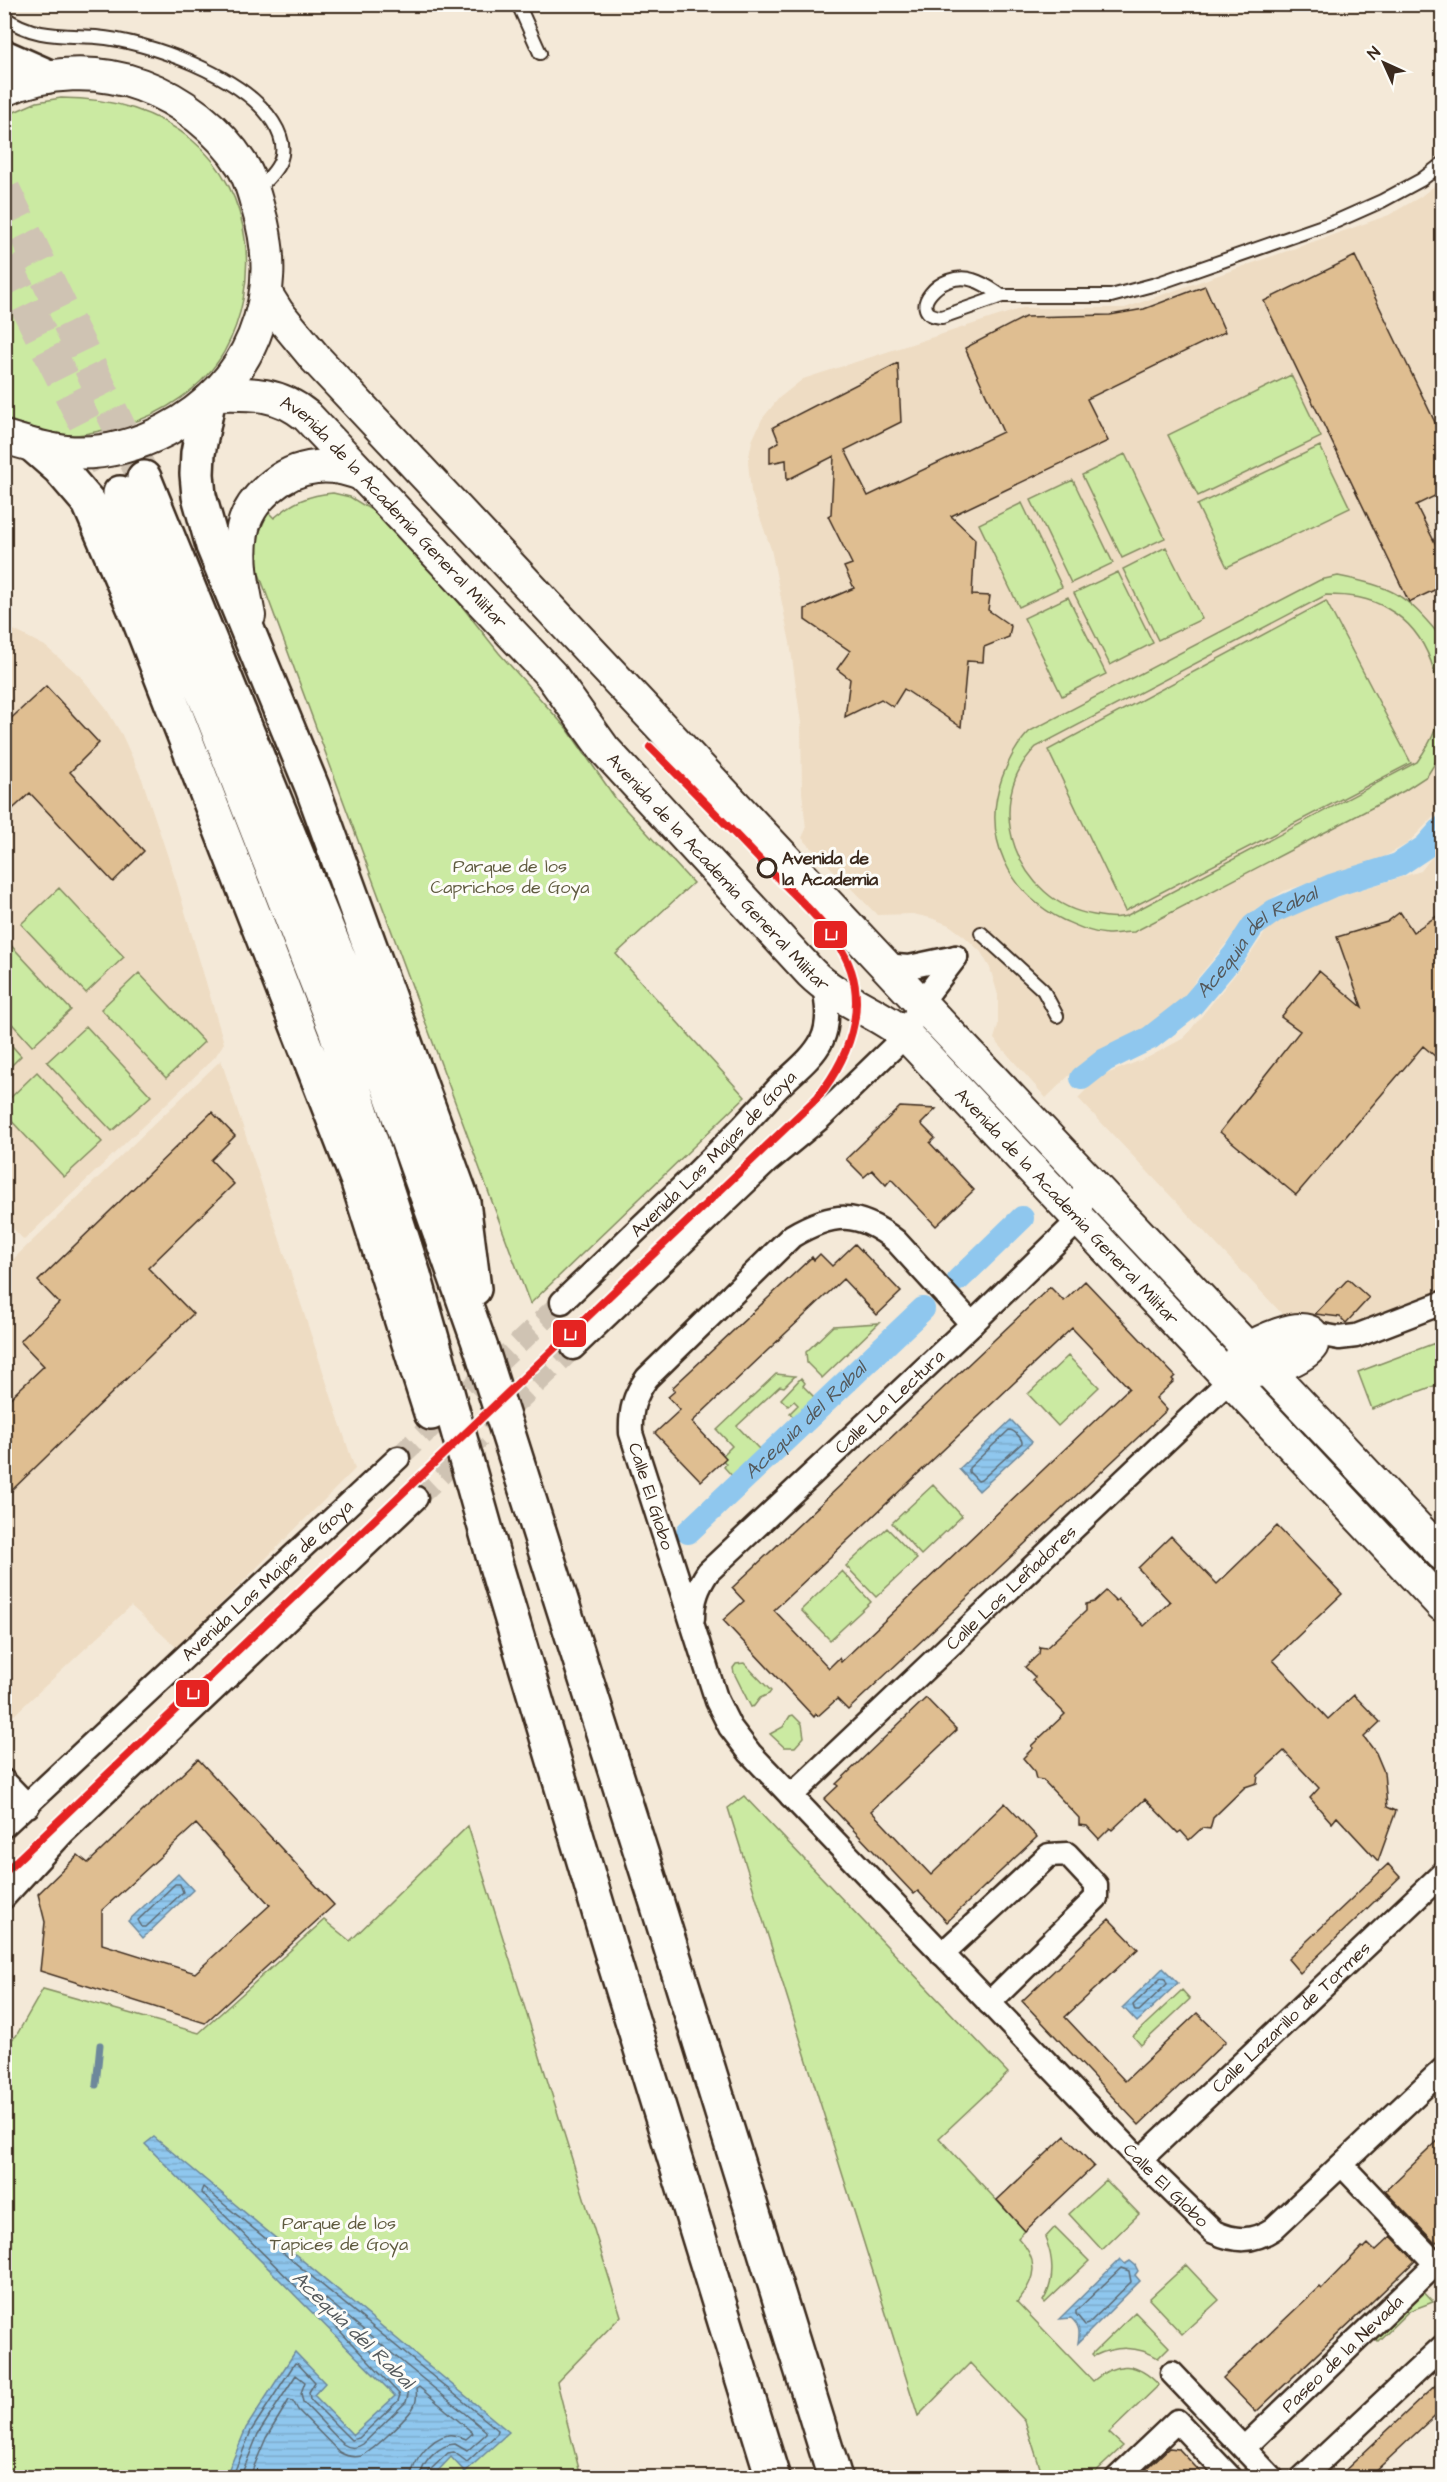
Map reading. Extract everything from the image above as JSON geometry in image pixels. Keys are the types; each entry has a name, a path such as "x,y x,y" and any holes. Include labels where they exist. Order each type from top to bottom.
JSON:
{"highway":[{"path":"4,57 47,76"},
{"path":"213,398 198,453 199,496 213,546 312,787 463,1202 482,1351"},
{"path":"20,442 59,468 89,503 134,607 357,1179 460,1508 496,1566"},
{"path":"773,2478 609,1945 496,1566 414,1275 335,1029 211,712 132,486 369,1032 482,1351 835,2478"}],"main road":[{"path":"4,90 47,76 101,76 128,80 156,90 186,107 217,134 243,166 266,231 268,264 266,294 254,337 241,362 213,398 178,423 142,442 108,451 67,452 20,442"},
{"name":"Avenida de la Academia General Militar","path":"266,294 291,330 316,359 883,965 1086,1176 1246,1365 1443,1605"},
{"name":"Avenida de la Academia General Militar","path":"213,398 260,395 280,399 295,406 307,416 551,675 604,749 824,986 895,1026 906,1035 1131,1274 1246,1365 1443,1554"},
{"path":"253,644 240,545 248,513 260,495 295,472 328,466 361,474"},
{"path":"1246,1365 1305,1354 1312,1346 1311,1334"}],"street":[{"path":"573,1348 767,1162 819,1119 906,1035 920,1004 956,957 909,967 883,965"},
{"name":"Avenida Las Majas de Goya","path":"562,1302 741,1129 808,1058 822,1041 826,1029 827,1005 824,986"},
{"path":"1079,1220 1086,1176"},
{"name":"Calle El Globo","path":"972,1324 885,1231 858,1218 841,1218 811,1225 792,1236 647,1378 637,1391 632,1405 631,1433 717,1701 730,1727 750,1754 988,2003 1140,2160 1214,2232 1228,2238 1245,2240 1260,2237 1273,2229 1443,2070"},
{"name":"Calle La Lectura","path":"693,1625 693,1605 697,1589 708,1572 1079,1220"},
{"path":"1311,1334 1339,1338 1356,1336 1443,1303"},
{"name":"Calle Los Leñadores","path":"791,1796 1246,1365"},
{"name":"Avenida Las Majas de Goya","path":"4,1826 398,1458"},
{"path":"4,1897 63,1833 416,1498"},
{"path":"4,1781 28,1806"},
{"path":"942,1954 1048,1855 1067,1854 1096,1885 1096,1898 988,2003"},
{"name":"Calle Lazarillo de Tormes","path":"1140,2160 1443,1874"},
{"path":"1342,2165 1439,2261"},
{"name":"Paseo de la Nevada","path":"1244,2448 1439,2261"},
{"path":"1302,2478 1443,2347"},
{"path":"1320,2478 1443,2363"},
{"path":"1172,2373 1272,2478"},
{"path":"1117,2478 1177,2421 1231,2478"}],"lane":[{"path":"518,4 540,53"},
{"path":"4,17 39,34 97,37 136,44 175,56 213,74 245,93 269,116 279,131 282,142 282,154 273,175 254,192"},
{"path":"1002,297 973,280 951,279 932,289 927,296 927,312 933,317 942,317 1002,297 1111,296 1156,284 1337,221 1421,180 1443,164"},
{"path":"981,933 1042,990 1057,1016"}],"shaded area":[{"path":"1442,180 1442,808 1407,844 1373,863 1284,891 1253,911 1195,981 1180,1004 1148,1031 1081,1064 1046,1098 994,1039 998,1025 998,995 990,968 981,952 949,925 931,918 913,914 877,915 802,838 806,829 802,792 801,723 790,643 771,549 751,492 748,462 752,441 762,419 779,398 803,379 1023,308 1125,308 1389,215 1420,197"},
{"path":"4,625 45,646 81,677 104,705 122,735 142,779 176,881 224,1043 215,1057 24,1240 4,1219"},
{"path":"1442,844 1442,1290 1349,1326 1286,1318 1078,1098 1099,1077 1149,1057 1184,1038 1245,962 1271,924 1317,903 1421,871"},
{"path":"221,1060 355,1469 177,1648 131,1606 14,1715 5,1706 5,1267"}],"green space":[{"path":"61,98 97,100 131,107 162,120 192,140 213,161 228,185 239,212 245,240 246,269 243,298 236,326 216,365 194,388 153,414 124,425 75,435 48,432 4,418 5,116 37,102"},
{"path":"1291,375 1321,437 1198,496 1168,435"},
{"path":"1320,446 1350,508 1227,567 1197,505"},
{"path":"1125,454 1165,538 1122,558 1082,475"},
{"path":"1073,480 1113,563 1071,583 1031,500"},
{"name":"Parque de los Caprichos de Goya","path":"333,493 350,497 383,517 445,585 499,653 568,730 616,799 693,883 616,954 745,1097 530,1304 258,571 255,543 268,512 274,518 301,500"},
{"path":"1022,503 1062,587 1019,607 979,524"},
{"path":"1166,547 1202,619 1158,640 1123,569"},
{"path":"1118,572 1153,643 1110,665 1074,593"},
{"path":"1338,576 1385,588 1417,610 1440,636 1442,642 1442,752 1427,776 1404,791 1134,932 1107,934 1084,929 1044,909 1028,895 1014,879 1004,861 995,821 996,800 1002,778 1013,753 1025,736 1030,731 1320,580","holes":["1326,595 1350,596 1381,605 1402,619 1424,646 1436,678 1438,713 1435,730 1417,762 1126,916 1114,918 1094,915 1067,907 1045,892 1027,871 1015,848 1009,822 1011,795 1019,770 1036,747"]},
{"path":"1068,597 1106,674 1062,696 1024,618"},
{"path":"1326,601 1411,763 1125,911 1048,750"},
{"path":"59,888 124,957 86,993 21,924"},
{"path":"6,940 71,1010 32,1046 5,1016"},
{"path":"139,973 204,1042 166,1078 101,1009"},
{"path":"86,1026 151,1096 112,1131 47,1062"},
{"path":"5,1038 21,1056 5,1072"},
{"path":"37,1072 102,1142 64,1177 5,1114 5,1103"},
{"path":"879,1323 822,1378 807,1363 806,1352 833,1326"},
{"path":"1435,1343 1442,1364 1442,1383 1372,1409 1358,1372"},
{"path":"1068,1356 1099,1387 1058,1426 1028,1394"},
{"path":"776,1374 795,1376 784,1387 780,1386 737,1426 760,1450 733,1477 724,1467 726,1464 723,1460 723,1455 732,1446 717,1430"},
{"path":"801,1378 805,1383 803,1386 815,1398 794,1418 790,1413 798,1405 794,1401 788,1406 781,1399"},
{"path":"933,1485 962,1516 921,1555 892,1523"},
{"path":"887,1528 917,1559 876,1597 846,1566"},
{"path":"842,1571 871,1602 830,1640 801,1610"},
{"path":"744,1663 771,1691 751,1707 733,1668 736,1664"},
{"path":"793,1715 802,1724 804,1737 795,1747 784,1747 770,1734 783,1727"},
{"path":"744,1796 1008,2073 939,2138 1025,2231 1018,2238 1030,2254 1033,2270 1028,2286 1017,2302 1093,2381 1110,2370 1127,2366 1143,2372 1159,2385 1109,2433 1123,2446 1090,2477 1043,2477 1025,2421 970,2363 918,2416 728,1808"},
{"name":"Parque de los Tapices de Goya","path":"468,1826 621,2316 557,2382 581,2477 5,2478 5,2045 16,2036 43,1989 199,2033 324,1920 350,1941"},
{"path":"1182,1990 1190,1999 1141,2045 1133,2036"},
{"path":"1106,2180 1139,2214 1102,2250 1069,2214"},
{"path":"1055,2227 1089,2261 1045,2303 1043,2301 1050,2286 1052,2270 1045,2238"},
{"path":"1186,2265 1219,2300 1182,2334 1149,2299"},
{"path":"1420,2288 1433,2302 1409,2311 1378,2341 1371,2335"},
{"path":"1135,2312 1169,2347 1158,2358 1143,2351 1126,2348 1110,2350 1094,2356 1092,2354"}],"water":[{"path":"1011,1420 1032,1442 979,1491 959,1469"},
{"path":"178,1874 193,1890 143,1938 128,1921"},
{"path":"1163,1968 1178,1983 1137,2022 1123,2007"},
{"path":"154,2137 509,2432 465,2472 451,2457 432,2477 226,2477 246,2428 295,2352 325,2383 314,2395 353,2435 395,2396 145,2144"},
{"path":"1120,2259 1125,2264 1130,2261 1135,2265 1138,2271 1135,2275 1140,2281 1078,2343 1079,2329 1074,2321 1071,2318 1059,2319"}],"building":[{"path":"1355,256 1443,439 1443,492 1416,505 1443,559 1443,586 1409,602 1264,301"},
{"path":"1205,286 1225,332 1087,399 1108,441 951,516 975,539 972,595 990,596 988,610 1011,626 1009,637 984,647 983,662 967,661 961,727 904,689 893,707 881,699 845,717 850,679 837,669 850,651 805,620 805,609 854,588 844,567 852,564 828,516 831,514 834,456 787,480 786,460 770,463 770,447 779,442 773,427 898,363 901,422 845,450 868,496 1003,432 965,348 1025,317 1110,315 1144,309"},
{"path":"46,686 99,743 70,772 144,851 113,882 30,793 4,817 4,725"},
{"path":"1400,912 1413,932 1443,912 1443,1063 1423,1046 1296,1195 1220,1132 1300,1031 1281,1017 1319,971 1362,1007 1337,937 1387,922"},
{"path":"900,1107 936,1109 921,1124 935,1138 930,1143 974,1190 936,1226 891,1179 886,1185 872,1170 864,1177 846,1159"},
{"path":"212,1112 235,1136 211,1160 234,1184 148,1268 193,1314 4,1498 4,1404 44,1366 20,1341 59,1303 38,1281"},
{"path":"855,1244 901,1292 877,1315 843,1279 692,1422 726,1458 701,1481 655,1433 680,1410 668,1397 675,1391 672,1388 812,1257 814,1260 820,1254 832,1266"},
{"path":"1348,1279 1369,1298 1346,1323 1340,1317 1315,1314"},
{"path":"1085,1281 1175,1376 1172,1379 1174,1381 1156,1398 1167,1410 848,1710 837,1699 814,1717 723,1620 744,1601 732,1588 1050,1287 1064,1301","holes":["1072,1328 1129,1388 841,1662 839,1658 829,1668 774,1610"]},
{"path":"1277,1526 1342,1594 1273,1660 1328,1719 1354,1695 1380,1722 1364,1737 1376,1753 1384,1772 1387,1807 1396,1811 1378,1861 1337,1817 1332,1823 1310,1798 1319,1788 1284,1751 1258,1775 1257,1783 1245,1787 1213,1818 1210,1829 1202,1828 1189,1840 1181,1831 1178,1833 1145,1799 1099,1839 1087,1826 1079,1825 1079,1818 1043,1780 1036,1779 1034,1771 1023,1758 1033,1748 1031,1746 1065,1714 1032,1680 1035,1677 1025,1667 1039,1654 1040,1647 1046,1648 1086,1611 1086,1604 1094,1602 1106,1591 1116,1601 1118,1599 1144,1626 1170,1602 1138,1568 1171,1536 1217,1584"},
{"path":"926,1698 957,1730 871,1811 931,1875 1005,1803 1037,1837 947,1922 918,1891 914,1894 824,1799 838,1786 836,1784"},
{"path":"198,1759 334,1905 205,2023 40,1971 45,1922 38,1894 78,1855 88,1863","holes":["196,1824 270,1905 195,1973 102,1944 102,1910"]},
{"path":"1388,1864 1400,1877 1300,1973 1288,1959"},
{"path":"1109,1919 1138,1949 1065,2017 1125,2081 1197,2013 1226,2041 1139,2125 1022,2001"},
{"path":"1065,2136 1094,2166 1025,2231 997,2200"},
{"path":"1443,2136 1443,2236 1435,2243 1385,2191"},
{"path":"1391,2236 1415,2261 1256,2412 1223,2378 1319,2287 1321,2289 1362,2247 1368,2244 1375,2251"},
{"path":"1443,2378 1443,2408 1368,2478 1337,2478"},
{"path":"1169,2448 1179,2449 1206,2478 1137,2478"}],"waterway":[{"name":"Acequia del Rabal","path":"1082,1078 1105,1060 1150,1038 1191,1006 1234,955 1253,926 1274,911 1331,886 1398,865 1425,847 1442,828"},
{"name":"Acequia del Rabal","path":"959,1279 1022,1218"},
{"name":"Acequia del Rabal","path":"688,1532 923,1309"},
{"name":"Acequia del Rabal","path":"96,2085 100,2045"}],"tunnel":[{"path":"4,190 144,478"},
{"path":"4,261 120,493"},
{"path":"398,1458 562,1302"},
{"path":"416,1498 573,1348"}],"transit line":[{"name":"L1","path":"4,1873 817,1098 830,1081 849,1043 854,1023 856,1003 854,982 848,962 837,943 812,912 650,747"}],"place":[{"name":"Avenida de la Academia","path":"767,868"}]}
